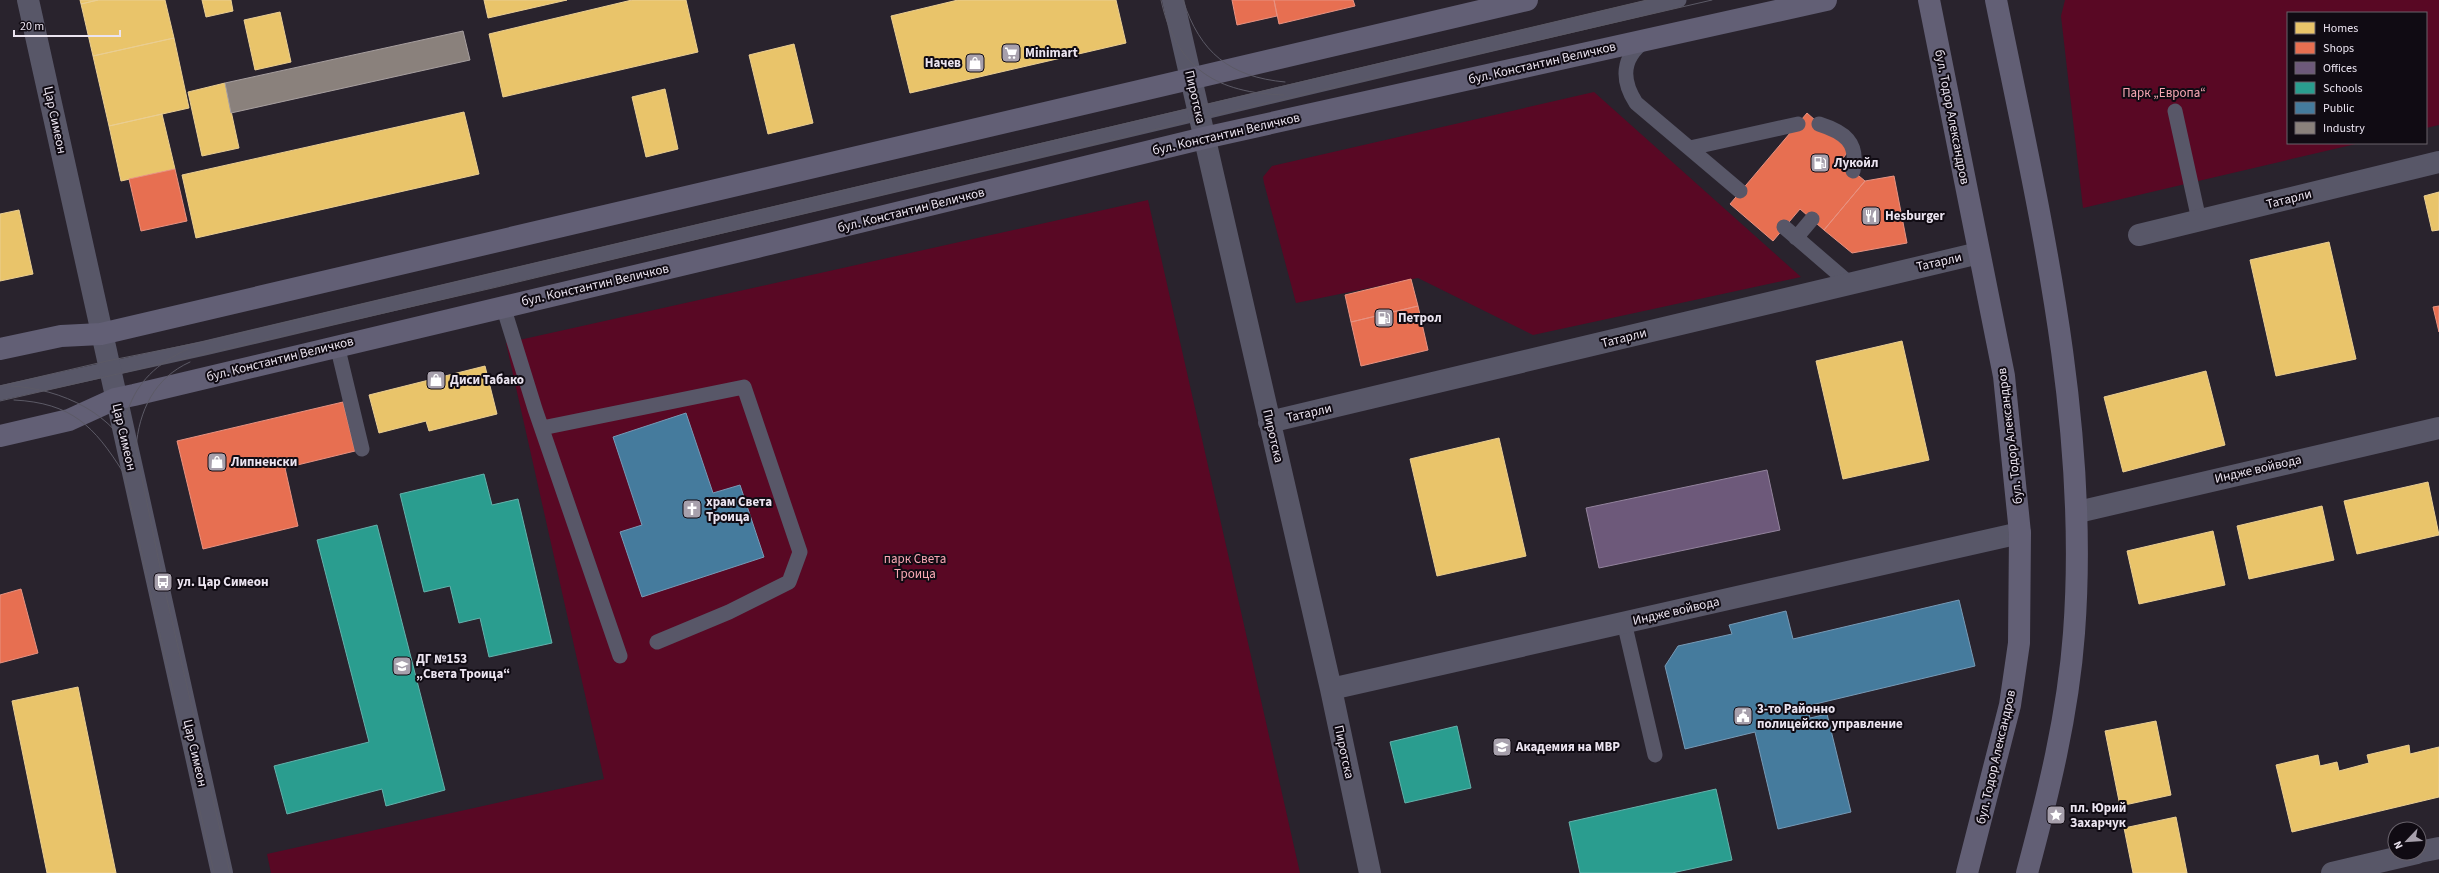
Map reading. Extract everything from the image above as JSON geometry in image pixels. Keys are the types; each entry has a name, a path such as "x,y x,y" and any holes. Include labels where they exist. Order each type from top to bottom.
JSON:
{"main road":[{"path":"0,350 61,336 101,334 1527,0"},
{"name":"бул. Константин Величков","path":"0,436 69,420 115,399 337,345 757,247 1204,138 1826,0"},
{"name":"бул. Тодор Александров","path":"1929,0 2004,376 2020,533 2019,643 2010,705 1967,873"},
{"path":"1996,0 2057,319 2075,456 2078,512 2074,635 2066,695 2056,756 2027,873"}],"street":[{"name":"Цар Симеон","path":"28,0 115,399 222,873"},
{"name":"Пиротска","path":"1173,0 1331,689 1370,873"},
{"name":"Татарли","path":"2139,235 2439,162"},
{"name":"Татарли","path":"1269,422 1979,252"},
{"name":"Индже войвода","path":"2078,512 2439,428"},
{"name":"Индже войвода","path":"1331,689 2020,533"},
{"path":"2427,851 2439,848"},
{"path":"2332,873 2387,860"}],"lane":[{"name":"бул. Константин Величков","path":"0,393 205,348 1198,112 1679,0"},
{"path":"1646,40 1636,47 1625,69 1629,93 1636,103 1740,191"},
{"path":"2176,111 2199,220"},
{"path":"1690,148 1798,124"},
{"path":"1819,124 1837,129 1849,141 1854,150 1853,171"},
{"path":"1796,238 1812,219"},
{"path":"1784,227 1849,283"},
{"path":"503,306 542,428 620,656"},
{"path":"337,345 362,449"},
{"path":"542,428 744,387 800,552 789,582 729,612 657,642"},
{"path":"1624,622 1655,755"}],"green space":[{"name":"Парк „Европа“","path":"2065,0 2439,0 2439,125 2427,128 2427,12 2287,12 2287,144 2356,144 2083,208 2061,16"},
{"path":"1594,92 1801,277 1533,335 1418,278 1296,303 1264,183 1263,177 1272,166"},
{"name":"парк Света Троица","path":"1148,200 1300,873 271,873 267,854 604,779 506,343"}],"building: Homes":[{"path":"80,0 98,0 81,4"},
{"path":"98,0 165,0 174,38 93,56 81,4"},
{"path":"202,0 231,0 233,11 206,17"},
{"path":"484,0 567,0 488,18"},
{"path":"632,0 686,0 698,52 503,97 489,34"},
{"path":"958,0 1116,0 1126,43 910,93 891,16"},
{"path":"280,12 291,62 255,70 244,20"},
{"path":"174,38 189,108 109,126 93,56"},
{"path":"794,44 813,123 768,134 749,55"},
{"path":"225,83 239,148 202,156 188,92"},
{"path":"665,89 678,149 646,157 632,97"},
{"path":"464,112 479,174 196,238 182,175"},
{"path":"162,114 175,169 121,181 109,126"},
{"path":"2439,192 2439,230 2432,231 2424,196"},
{"path":"19,210 33,274 0,281 0,214"},
{"path":"2329,242 2356,359 2276,376 2250,260"},
{"path":"1902,341 1929,460 1843,479 1816,361"},
{"path":"485,366 497,414 429,431 426,421 379,433 369,395"},
{"path":"2206,371 2225,445 2123,472 2104,397"},
{"path":"1499,438 1526,556 1437,576 1410,459"},
{"path":"2428,482 2439,535 2357,554 2344,501"},
{"path":"2322,506 2334,560 2249,579 2237,526"},
{"path":"2213,531 2225,585 2139,604 2127,551"},
{"path":"78,687 116,873 47,873 12,701"},
{"path":"2156,721 2171,795 2120,806 2105,731"},
{"path":"2409,745 2410,754 2439,747 2439,797 2292,832 2276,765 2318,755 2320,766 2337,762 2339,771 2369,763 2367,755"},
{"path":"2176,817 2187,873 2133,873 2124,828"}],"building: Shops":[{"path":"1232,0 1274,0 1277,16 1237,25"},
{"path":"1274,0 1353,0 1355,6 1279,24"},
{"path":"1807,113 1849,150 1841,161 1865,181 1824,230 1800,209 1773,241 1730,204"},
{"path":"175,169 187,221 141,231 129,179"},
{"path":"1894,176 1907,243 1852,253 1824,230 1865,181"},
{"path":"1411,279 1418,306 1351,322 1345,295"},
{"path":"1418,306 1428,350 1361,366 1351,322"},
{"path":"2439,306 2439,332 2433,307"},
{"path":"343,402 355,451 285,468 298,526 203,549 177,441"},
{"path":"21,589 38,653 0,663 0,595"}],"building: Offices":[{"path":"1767,470 1780,530 1599,568 1586,508"}],"building: Schools":[{"path":"484,474 492,505 518,499 552,643 489,657 480,618 459,623 450,586 424,592 400,494"},
{"path":"377,525 445,790 386,806 382,789 287,814 274,766 369,742 317,540"},
{"path":"1457,726 1471,788 1405,803 1390,742"},
{"path":"1716,789 1732,860 1672,873 1580,873 1569,822"}],"building: Public":[{"name":"храм Света Троица","path":"686,413 713,493 740,485 764,557 642,597 620,532 642,525 613,437"},
{"name":"3-то Районно полицейско управление","path":"1959,600 1975,666 1807,706 1810,718 1827,714 1851,812 1778,829 1755,732 1685,749 1665,666 1678,646 1732,634 1729,625 1786,611 1793,639"}],"building: Industry":[{"path":"463,31 470,60 231,113 225,83"}],"tram line":[{"path":"1161,0 1168,24 1177,44 1189,60 1203,73 1220,82 1239,89 1284,95"},
{"path":"1183,0 1190,19 1198,34 1208,48 1220,59 1233,68 1248,75 1285,82"},
{"path":"0,386 107,361 202,342 1647,0"},
{"path":"0,401 497,287 1245,108 1712,0"},
{"path":"188,349 166,361 149,375 137,390 129,408 124,427 124,470 214,873"},
{"path":"190,362 177,369 167,377 158,386 151,397 141,421 136,448 163,582 230,873"},
{"path":"11,386 49,392 67,398 85,407 101,417 115,430 127,445 136,463"},
{"path":"14,400 34,402 51,406 66,412 79,420 102,442 123,472"}],"place":[{"name":"Minimart","path":"1011,53"},
{"name":"Начев","path":"975,63"},
{"name":"Лукойл","path":"1820,163"},
{"name":"Hesburger","path":"1871,216"},
{"name":"Петрол","path":"1384,318"},
{"name":"Диси Табако","path":"436,380"},
{"name":"Липненски","path":"217,462"},
{"name":"храм Света Троица","path":"692,509"},
{"name":"ул. Цар Симеон","path":"163,582"},
{"name":"ДГ №153 „Света Троица“","path":"402,666"},
{"name":"3-то Районно полицейско управление","path":"1743,716"},
{"name":"Академия на МВР","path":"1502,747"},
{"name":"пл. Юрий Захарчук","path":"2056,815"}]}
